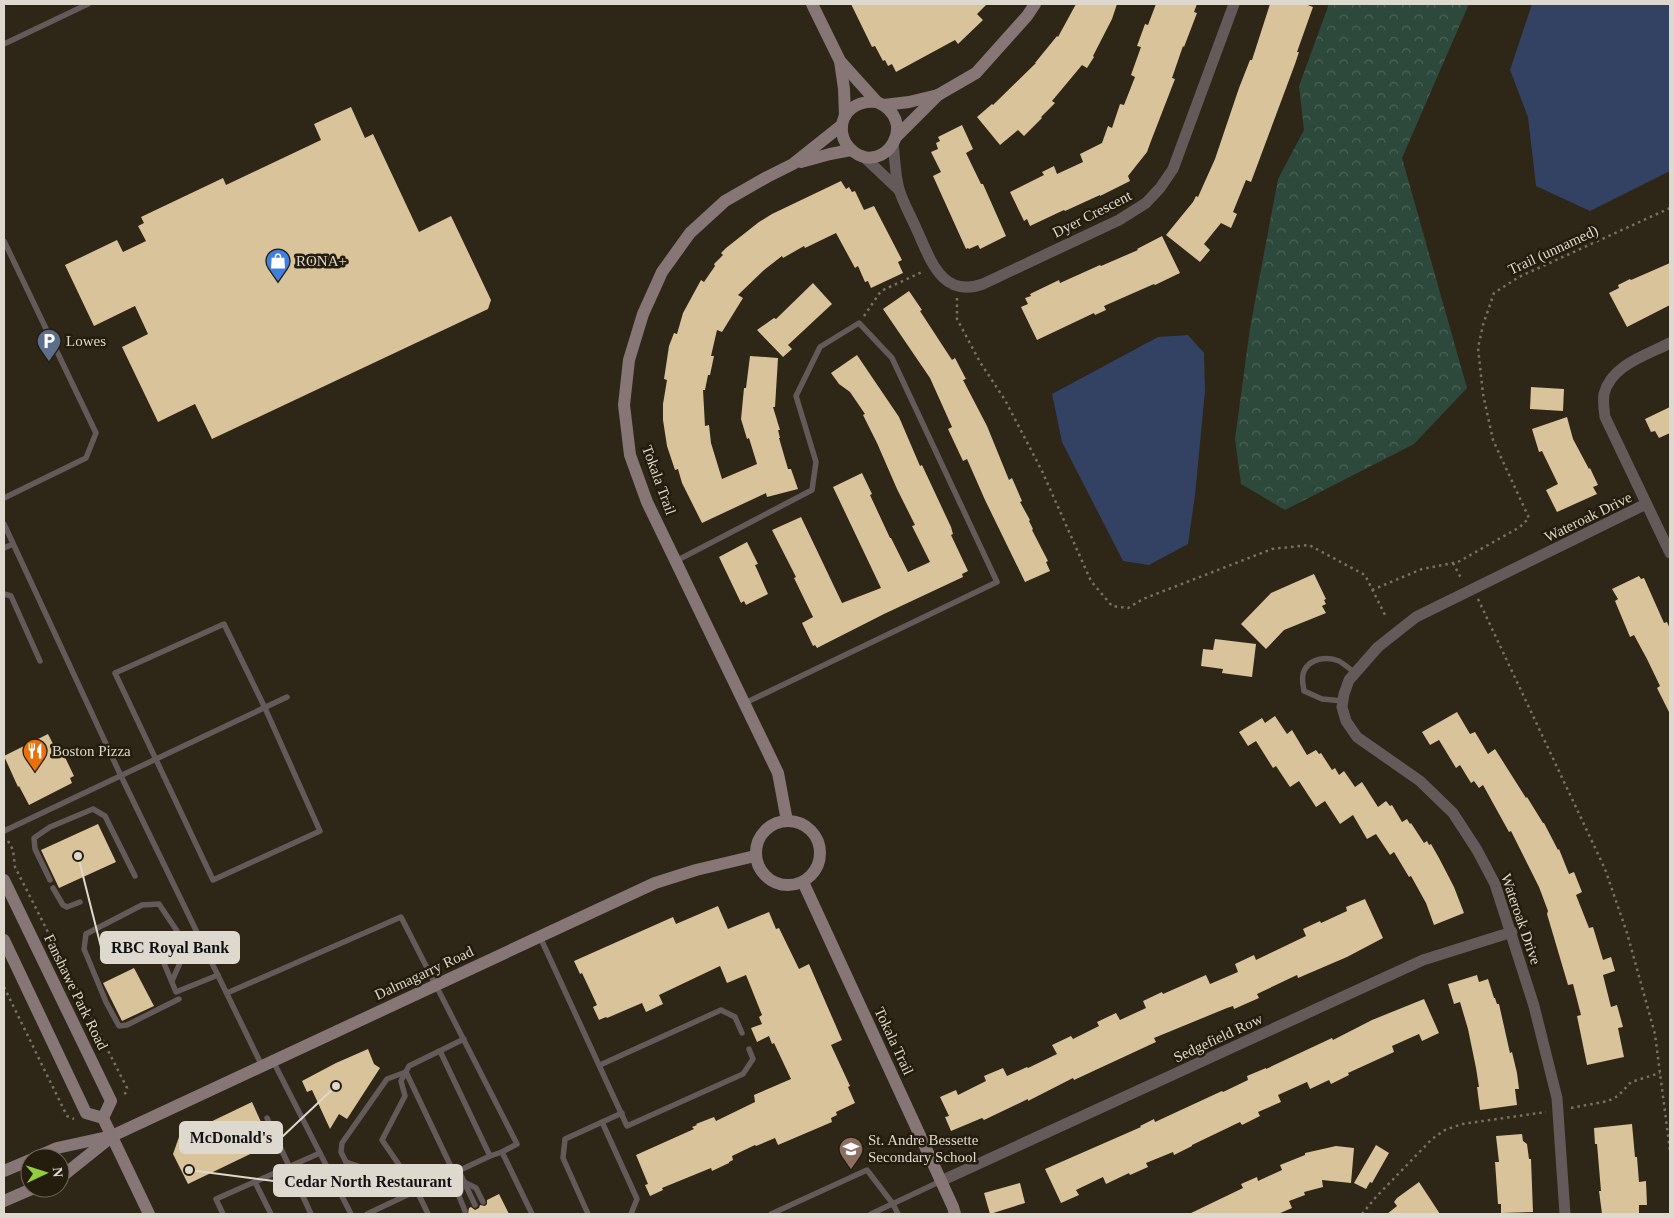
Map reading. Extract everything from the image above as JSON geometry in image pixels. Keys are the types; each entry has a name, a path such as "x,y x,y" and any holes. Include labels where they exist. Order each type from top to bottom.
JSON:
{"street":[{"path":"812,4 840,61 880,103 891,111 896,119 898,128 895,140 899,190 934,267 944,280 957,286"},
{"path":"863,156 872,157 888,150 895,140 938,95 976,73 1027,16 1035,4"},
{"name":"Dyer Crescent","path":"957,286 976,287 983,284 1119,220 1146,203 1160,188 1173,168 1234,4"},
{"path":"840,61 844,89 842,134 846,143 851,150 863,156 899,190"},
{"path":"843,121 850,109 858,103 867,101 880,103 909,102 938,95"},
{"name":"Tokala Trail","path":"793,164 843,121"},
{"name":"Tokala Trail","path":"787,821 778,773 647,502 630,456 624,406 629,360 643,314 662,272 690,233 725,202 767,177 793,164 851,150"},
{"path":"1670,343 1625,365 1612,377 1604,394 1605,417 1670,553"},
{"name":"Wateroak Drive","path":"1565,1214 1557,1098 1534,1006 1512,932 1495,884 1477,850 1453,813 1420,781 1357,737 1346,721 1342,707 1349,680 1378,647 1416,617 1646,504"},
{"path":"787,821 798,822 808,828 815,836 820,856 818,867 811,876 803,882 788,886 772,882 764,876 758,867 756,856 756,846 760,836 767,828 787,821"},
{"name":"Dalmagarry Road","path":"57,1148 112,1136 655,883 696,870 756,856"},
{"name":"Fanshawe Park Road","path":"4,880 111,1101 103,1118"},
{"name":"Tokala Trail","path":"803,882 955,1214"},
{"name":"Sedgefield Row","path":"941,1181 1423,960 1512,932"},
{"path":"4,940 86,1113 103,1118 149,1214"},
{"name":"Dalmagarry Road","path":"70,1170 112,1136"},
{"path":"4,1171 20,1164"},
{"path":"4,1201 20,1194"}],"lane":[{"path":"4,44 88,4"},
{"path":"4,241 96,434 86,458 4,498"},
{"path":"676,561 812,490 816,462 796,396 820,347 859,323 892,358 997,582 744,703"},
{"path":"4,524 122,776 227,993 320,1153 351,1214"},
{"path":"4,548 13,544"},
{"path":"4,594 11,596 40,661"},
{"path":"224,624 265,708 320,831 213,880 115,673 224,624"},
{"path":"1343,701 1322,699 1304,691 1302,682 1304,672 1310,664 1318,659 1329,658 1340,662 1355,673"},
{"path":"4,831 287,697"},
{"path":"50,880 35,849 34,838 50,827 93,809 105,816 135,876"},
{"path":"53,888 63,906 67,907 80,902"},
{"path":"172,981 183,956 177,932 159,904 142,905 86,934 84,949 118,1026 128,1025 179,999"},
{"path":"227,993 401,917 517,1144 367,1214"},
{"path":"114,954 153,937 176,992 218,975"},
{"path":"540,937 628,1126 743,1074 753,1059 748,1049"},
{"path":"600,1065 721,1010 735,1017 742,1033"},
{"path":"428,1214 417,1191 382,1140 405,1096 401,1081 409,1066 464,1040"},
{"path":"440,1051 490,1156"},
{"path":"402,1169 386,1185 371,1188 363,1186 358,1182 346,1162 342,1152 342,1143 387,1079 406,1072"},
{"path":"406,1072 475,1205"},
{"path":"588,1214 563,1158 565,1139 622,1113"},
{"path":"267,1118 311,1214"},
{"path":"602,1122 636,1200 631,1214"},
{"path":"502,1152 532,1214"},
{"path":"223,1214 216,1199 320,1153"},
{"path":"346,1162 382,1174 402,1169"},
{"path":"771,1214 868,1170 893,1204 898,1214"},
{"path":"871,1214 941,1181"},
{"path":"255,1182 271,1214"},
{"path":"464,1182 476,1188 483,1202"},
{"path":"464,1182 458,1196 464,1211"}],"path":[{"name":"Trail (unnamed)","path":"1372,590 1422,569 1458,562 1520,527 1530,518 1493,440 1483,394 1478,348 1483,325 1494,293 1519,277 1670,208"},
{"path":"859,323 881,291 934,267"},
{"path":"957,286 957,319 980,362 1005,400 1042,471 1091,581 1112,606 1128,608 1143,599 1272,549 1309,545 1365,575 1386,617"},
{"path":"1453,563 1461,578"},
{"path":"1474,590 1605,868 1627,933 1655,1034 1670,1151"},
{"path":"4,831 13,850 15,867 127,1088 122,1103"},
{"path":"4,987 67,1116"},
{"path":"1362,1214 1426,1146 1445,1130 1462,1124 1608,1101 1618,1096 1631,1082 1660,1073"}],"green space":[{"path":"1329,4 1469,4 1402,158 1467,388 1414,444 1285,510 1241,484 1235,439 1250,328 1278,179 1304,130 1299,86"}],"water":[{"path":"1532,4 1670,4 1670,171 1590,211 1536,186 1528,117 1510,70"},
{"path":"1188,335 1204,353 1205,391 1195,495 1188,544 1149,565 1123,561 1062,442 1052,394 1158,337"}],"building":[{"path":"851,4 987,4 977,14 983,20 958,44 955,40 896,72 892,64 888,66 885,60 883,61 875,46 872,47"},
{"path":"1076,4 1117,4 1112,19 1087,68 1082,65 1052,101 1055,103 1024,136 1018,130 1000,145 977,117 993,105 1036,63 1058,37"},
{"path":"1156,4 1197,4 1194,12 1197,13 1183,46 1172,78 1175,79 1147,152 1128,176 1130,181 1030,226 1027,219 1024,221 1010,192 1044,175 1042,172 1054,166 1057,174 1083,162 1080,154 1102,143 1108,126 1112,128 1120,104 1124,105 1135,77 1131,75 1141,47 1137,46 1145,24 1148,25"},
{"path":"1270,4 1305,4 1313,7 1297,52 1299,52 1295,64 1251,182 1246,180 1233,212 1237,214 1231,228 1221,223 1204,244 1210,250 1200,262 1166,235 1196,196 1198,197 1215,159 1239,88 1250,60 1252,60"},
{"name":"RONA+","path":"351,107 365,138 373,134 419,232 451,216 491,300 488,309 212,439 195,404 158,422 122,347 148,334 135,306 94,326 65,265 117,240 123,252 146,241 138,226 144,223 141,217 223,178 226,185 321,140 314,124"},
{"path":"962,125 973,149 966,153 981,184 983,184 1006,236 980,249 978,245 966,249 933,176 941,172 931,152 938,149 936,143 940,141 938,137"},
{"path":"841,181 846,189 849,187 852,192 855,191 864,210 874,206 902,260 898,262 903,273 871,288 868,281 865,282 858,266 855,268 836,233 805,248 804,246 783,258 782,256 738,295 743,298 722,332 717,330 711,356 714,356 710,375 708,375 705,390 703,390 705,426 709,425 711,443 722,479 757,464 741,419 750,356 778,358 775,407 773,407 788,469 791,469 798,489 767,497 766,493 702,523 682,483 678,469 675,470 667,446 663,420 663,404 667,380 664,379 669,346 674,333 677,334 683,313 701,280 704,282 726,248 772,214"},
{"path":"1162,236 1180,273 1104,306 1106,310 1095,315 1094,313 1037,340 1021,307 1028,304 1025,298 1059,280 1060,283 1138,250"},
{"path":"1670,263 1670,305 1627,327 1609,293 1619,288 1618,285 1630,279"},
{"path":"813,283 832,304 788,345 792,349 783,357 757,330 774,318 776,319"},
{"path":"909,291 952,360 955,358 966,379 963,380 987,426 1009,480 1012,478 1022,501 1020,502 1030,520 1032,530 1048,561 1046,562 1050,571 1025,582 967,459 963,461 948,429 952,427 930,378 883,309"},
{"path":"857,355 899,417 920,466 922,465 951,527 953,534 951,535 968,571 962,574 963,577 817,648 815,645 813,646 802,623 813,617 794,578 796,577 772,530 801,517 842,603 881,588 833,487 862,473 872,494 870,495 908,572 930,562 912,526 915,525 863,415 865,414 850,392 839,384 831,373"},
{"path":"1531,387 1564,389 1563,411 1530,409"},
{"path":"1670,407 1670,433 1659,438 1655,431 1651,432 1645,419"},
{"path":"1567,417 1573,439 1598,485 1593,487 1597,494 1557,512 1546,490 1558,484 1542,451 1539,452 1532,429"},
{"path":"747,542 758,564 755,565 768,594 746,605 744,601 741,603 719,557"},
{"path":"1314,574 1326,599 1324,600 1326,604 1322,606 1326,613 1284,630 1266,649 1241,624 1271,593"},
{"path":"1639,576 1641,579 1644,578 1664,623 1667,622 1670,629 1670,714 1657,688 1660,686 1647,659 1634,635 1630,637 1615,601 1618,599 1612,589"},
{"path":"1215,639 1256,644 1252,677 1222,673 1223,669 1201,666 1203,649 1213,650"},
{"path":"1457,712 1470,734 1475,732 1488,754 1495,749 1544,823 1559,849 1569,874 1574,872 1582,892 1576,895 1589,928 1593,927 1603,960 1611,957 1615,971 1603,975 1611,1007 1617,1005 1623,1027 1618,1028 1624,1057 1587,1065 1577,1016 1581,1015 1573,984 1568,985 1547,914 1548,911 1539,887 1511,831 1509,832 1483,785 1479,788 1474,781 1471,783 1460,765 1456,768 1439,740 1430,745 1422,732"},
{"path":"1275,716 1287,734 1292,730 1307,755 1316,750 1319,754 1321,753 1332,770 1335,768 1339,775 1344,771 1355,787 1362,782 1378,807 1386,801 1390,806 1392,805 1402,822 1407,819 1411,823 1424,843 1427,841 1429,845 1431,844 1454,887 1464,913 1434,925 1426,903 1411,876 1409,877 1394,852 1390,855 1376,834 1367,839 1353,815 1340,824 1325,801 1316,807 1299,781 1290,787 1276,766 1273,768 1256,741 1248,746 1239,732 1262,718 1265,723"},
{"path":"48,734 59,756 63,753 74,776 70,778 72,783 29,805 18,787 4,756"},
{"path":"98,824 116,862 59,888 41,850"},
{"path":"1365,899 1383,938 1347,957 1298,978 1297,975 1257,994 1259,998 1234,1009 1233,1006 1227,1008 1154,1038 1156,1042 1074,1080 1073,1078 1028,1101 1028,1099 984,1120 982,1118 951,1131 945,1117 949,1116 940,1097 956,1090 958,1095 986,1081 984,1076 1003,1068 1007,1076 1028,1068 1057,1054 1052,1045 1071,1036 1073,1039 1099,1026 1097,1022 1116,1013 1120,1020 1146,1008 1143,1001 1162,992 1163,994 1206,975 1210,984 1238,972 1235,964 1254,955 1256,960 1306,936 1303,929 1347,911 1346,907"},
{"path":"718,906 728,929 769,912 776,929 779,928 799,969 809,964 842,1040 831,1045 850,1086 848,1087 855,1103 836,1112 837,1115 831,1118 832,1122 778,1145 775,1138 755,1145 732,1156 733,1160 729,1163 712,1171 711,1168 662,1188 663,1190 650,1196 645,1185 648,1184 636,1155 694,1129 692,1127 696,1124 714,1117 716,1121 755,1102 754,1095 791,1079 769,1036 757,1042 751,1028 762,1024 759,1017 762,1015 746,975 727,983 720,966 659,995 663,1004 646,1012 642,1003 599,1020 593,1007 597,1005 582,973 580,974 574,961 673,917 676,924"},
{"path":"134,968 154,1006 122,1021 103,983"},
{"path":"1477,975 1479,982 1488,979 1494,998 1497,1004 1499,1004 1510,1053 1512,1052 1517,1073 1519,1089 1515,1089 1517,1105 1480,1110 1477,1087 1479,1087 1468,1029 1460,1002 1454,1004 1448,984"},
{"path":"1424,999 1439,1033 1422,1041 1419,1034 1392,1046 1394,1052 1348,1073 1349,1075 1331,1084 1329,1080 1310,1089 1307,1082 1278,1095 1281,1102 1258,1112 1260,1116 1242,1125 1240,1122 1174,1155 1173,1152 1146,1163 1148,1167 1130,1175 1129,1173 1106,1184 1103,1177 1076,1190 1079,1195 1061,1203 1045,1169 1141,1127 1154,1119 1155,1122 1223,1092 1248,1080 1247,1076"},
{"path":"368,1049 374,1064 380,1068 347,1119 339,1114 330,1129 312,1090 307,1092 302,1081"},
{"path":"252,1102 271,1144 188,1184 173,1154 179,1137"},
{"path":"1632,1124 1639,1182 1646,1181 1647,1205 1639,1205 1639,1214 1602,1214 1597,1144 1595,1144 1594,1128"},
{"path":"1522,1134 1523,1141 1527,1144 1529,1159 1531,1159 1533,1212 1501,1213 1501,1204 1498,1204 1495,1162 1499,1162 1496,1136"},
{"path":"1376,1145 1389,1153 1372,1183 1370,1182 1366,1189 1354,1183"},
{"path":"1336,1146 1354,1148 1351,1183 1322,1180 1323,1187 1304,1192 1305,1195 1289,1201 1292,1208 1278,1214 1189,1214 1243,1188 1241,1184 1257,1177 1258,1181 1282,1170 1280,1165 1305,1155 1305,1153"},
{"path":"1419,1182 1440,1214 1387,1214 1397,1206 1394,1202 1397,1198"},
{"path":"1020,1183 1025,1203 990,1214 984,1193"},
{"path":"499,1194 509,1214 468,1214 469,1208 471,1207 475,1210 480,1205 485,1206 487,1200"}],"place":[{"name":"RONA+","path":"278,282"},
{"name":"Lowes","path":"49,362"},
{"name":"Boston Pizza","path":"35,772"},
{"name":"RBC Royal Bank","path":"78,856"},
{"name":"McDonald's","path":"336,1086"},
{"name":"Cedar North Restaurant","path":"189,1170"},
{"name":"St. Andre Bessette Secondary School","path":"851,1170"}]}
